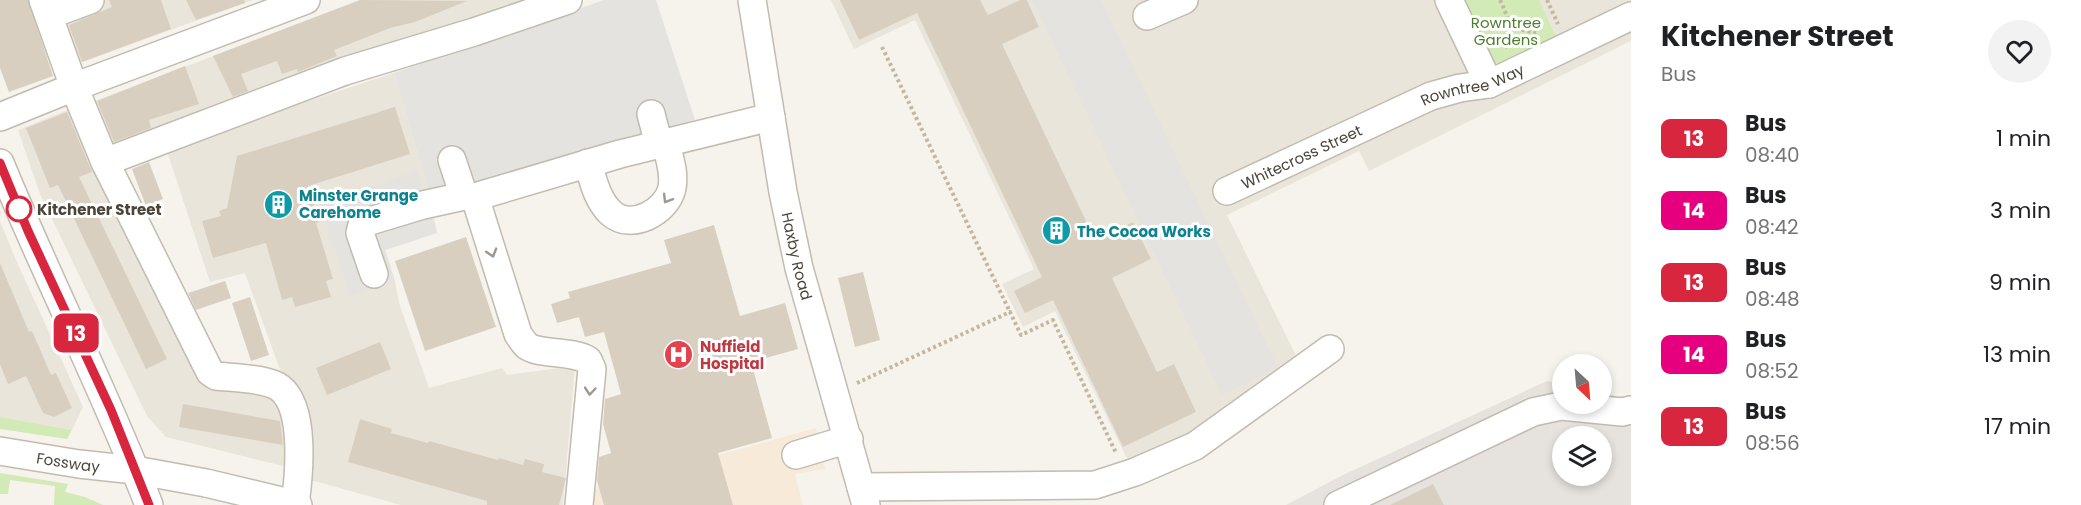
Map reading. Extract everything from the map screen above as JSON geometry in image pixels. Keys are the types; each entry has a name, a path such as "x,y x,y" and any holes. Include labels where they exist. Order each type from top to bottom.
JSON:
{"street":[{"path":"90,0 46,8 74,87 105,162 210,372 216,376 264,382 280,388 290,402 298,431 300,468 297,505"},
{"path":"0,117 306,0"},
{"path":"105,162 345,70 474,32 568,0"},
{"name":"Haxby Road","path":"752,0 783,192 799,268 864,496"},
{"path":"1147,16 1184,0"},
{"path":"1449,0 1489,84"},
{"name":"Rowntree Way","path":"1377,120 1431,96 1460,88 1489,84 1631,16"},
{"path":"588,163 600,199 612,215 623,220 637,220 651,215 670,198 673,185 672,170 651,114"},
{"path":"374,274 360,233 362,225 423,205 469,197 588,163 771,117"},
{"name":"Whitecross Street","path":"1227,191 1377,120"},
{"path":"452,160 469,197 518,334 527,345 538,349 578,354 588,360 592,369 579,505"},
{"path":"0,163 28,231 101,388 149,505"},
{"path":"864,496 1095,485 1126,475 1195,446 1330,349"},
{"path":"1338,505 1533,412 1561,406 1631,410"},
{"path":"796,455 849,439"},
{"name":"Fossway","path":"0,452 135,470 206,483 297,505"},
{"path":"211,505 252,494"}],"path":[{"path":"1489,84 1507,43 1510,27 1508,15 1500,0"},
{"path":"1547,0 1562,31"},
{"path":"882,46 1021,335 1053,320 1126,475"},
{"path":"835,393 1010,312"}],"shaded area":[{"path":"100,0 253,0 74,65 57,16"},
{"path":"360,0 551,0 111,154 90,103"},
{"path":"604,0 656,0 695,120 430,197 394,73"},
{"path":"831,0 1631,0 1631,41 1369,171 1359,151 1227,215 1306,376 1136,477 1055,311 1023,327 1002,284 1034,269 915,20 854,49"},
{"path":"1032,0 1101,0 1278,368 1222,395"},
{"path":"394,73 430,197 437,233 385,250 399,303 429,388 502,368 507,375 575,366 563,505 401,505 307,479 304,415 279,367 245,273 210,282 166,148"},
{"path":"77,106 203,377 275,395 284,406 287,467 166,437 147,416 40,194 18,130"},
{"path":"417,171 437,233 385,250 395,281 350,296 319,204"},
{"path":"0,221 83,407 72,430 0,417"},
{"path":"1547,381 1552,382 1552,414 1612,414 1612,395 1631,399 1631,505 1286,505 1343,475"},
{"path":"816,428 825,469 795,474 803,505 586,505 586,492"}],"green space":[{"name":"Rowntree Gardens","path":"1458,0 1539,0 1557,39 1516,60 1499,63 1491,61"},
{"path":"0,417 72,430 67,439 0,429"},
{"path":"0,473 68,484 65,492 103,505 54,505 55,486 10,480 8,494 0,494"}],"building":[{"path":"0,0 28,0 53,76 9,92 0,68"},
{"path":"109,0 161,0 171,29 82,62 69,25 112,7"},
{"path":"186,0 244,0 245,3 196,20"},
{"path":"360,0 467,1 334,50 337,56 298,72 297,69 282,74 277,61 241,74 248,91 233,97 213,56"},
{"name":"The Cocoa Works","path":"840,0 980,0 988,15 1020,0 1027,0 1039,27 1002,44 1095,240 1133,222 1151,259 1112,278 1157,372 1174,364 1196,412 1123,447 1053,300 1025,313 1014,291 1042,277 917,13 859,40"},
{"path":"185,66 199,104 149,120 151,128 114,142 97,101"},
{"name":"Minster Grange Carehome","path":"395,107 410,154 308,186 319,222 316,223 333,279 326,281 331,297 295,307 292,297 282,300 266,243 213,258 202,221 221,216 219,211 227,208 237,156"},
{"path":"67,112 92,172 79,177 167,359 146,369 58,185 50,188 26,128"},
{"path":"149,162 163,199 146,206 132,169"},
{"name":"Nuffield Hospital","path":"714,225 740,316 785,303 798,349 751,362 772,438 718,453 733,505 604,505 597,481 599,457 611,453 603,424 605,399 621,394 604,332 585,337 579,317 557,323 551,304 570,298 568,292 671,263 664,240"},
{"path":"466,237 496,327 425,351 395,261"},
{"path":"0,263 29,332 32,331 51,375 56,373 72,408 54,417 43,413 26,376 8,384 0,364"},
{"path":"863,272 880,340 855,347 838,278"},
{"path":"225,281 231,298 196,310 188,293"},
{"path":"250,297 269,355 251,361 232,303"},
{"path":"380,342 391,369 327,395 316,368"},
{"path":"183,404 280,421 283,445 179,427"},
{"path":"360,419 392,429 391,433 428,443 429,441 523,465 525,459 544,464 542,472 566,478 559,505 487,505 487,501 348,462"},
{"path":"1433,484 1444,505 1390,505"}],"bus line":[{"name":"13","path":"0,163 28,231 111,410 149,505"}],"place":[{"name":"Minster Grange Carehome","path":"278,204"},
{"name":"Kitchener Street","path":"19,209"},
{"name":"The Cocoa Works","path":"1056,231"},
{"name":"Nuffield Hospital","path":"679,355"}]}
